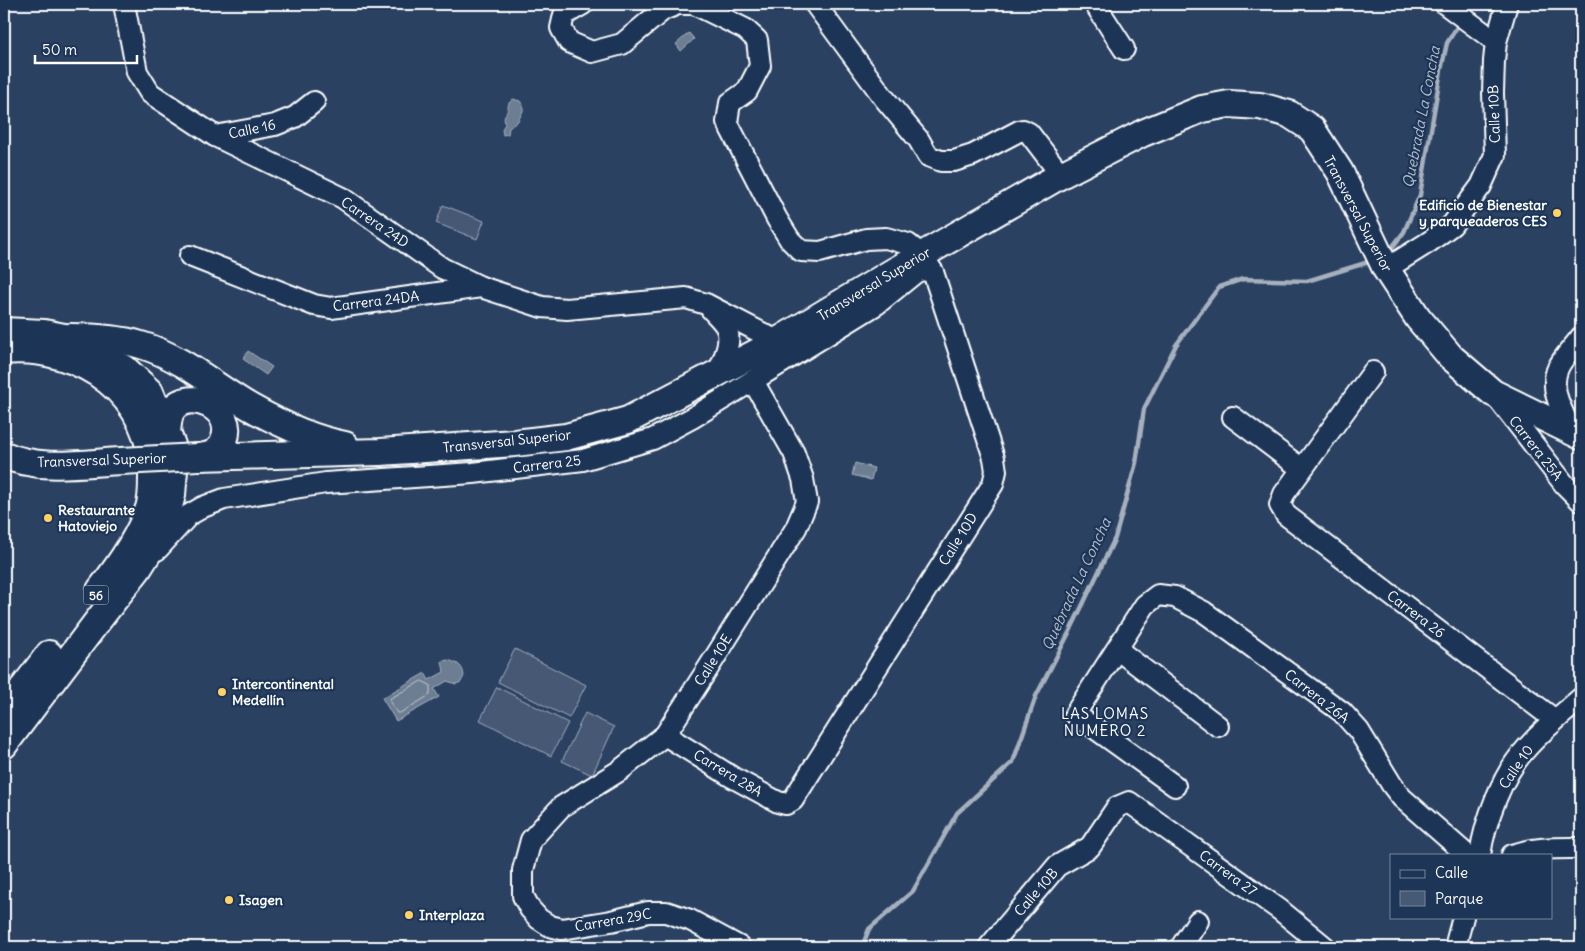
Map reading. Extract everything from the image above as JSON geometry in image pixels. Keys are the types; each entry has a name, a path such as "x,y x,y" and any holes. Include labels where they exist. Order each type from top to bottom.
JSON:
{"main road":[{"name":"Transversal Superior","path":"4,455 17,461 50,465 198,457 380,452 515,443 566,437 628,420 778,340 927,264 1061,175 1143,133 1202,109 1230,104 1260,106 1289,114 1312,129 1340,172 1382,261 1418,318 1451,358 1493,392 1577,435"},
{"name":"56","path":"4,744 138,569 166,518 172,495 174,470 172,445 150,392 124,368 64,337 44,333 6,347"},
{"path":"64,337 108,338 142,345 184,364 251,407 294,430 330,442 380,452"},
{"name":"56","path":"4,713 116,571 138,532 149,507 153,462 147,435 132,406 118,390 91,368 70,358 6,347"},
{"path":"167,432 168,420 172,410 180,403 198,400 212,406 222,414 227,426 225,439 220,448 212,455 198,457"}],"street":[{"name":"Carrera 24D","path":"124,4 137,72 150,93 215,136 343,198 442,268 481,287 550,308 567,309 686,298 706,304 778,340 806,348"},
{"path":"583,4 564,15 561,28 569,42 592,52 622,44 662,10 679,4 694,4 745,29 757,40 760,66 747,90 730,103 726,122 790,240 801,251 820,252 866,239 886,238 908,244 927,264"},
{"path":"815,4 884,98 919,140 928,156 941,161 954,161 973,155 1023,130 1029,132 1061,175"},
{"path":"1095,4 1124,49"},
{"name":"Calle 10B","path":"1382,261 1428,242 1452,224 1481,186 1495,155 1492,93 1496,42 1507,4"},
{"path":"1458,13 1496,42"},
{"name":"Calle 16","path":"215,136 275,126 295,117 314,102"},
{"name":"Carrera 24DA","path":"190,256 314,305 331,308 481,287"},
{"name":"Carrera 25","path":"138,569 189,515 224,499 326,483 473,473 583,460 653,439 692,418 877,304 927,264"},
{"name":"Calle 10D","path":"794,800 993,484 996,471 994,458 927,264"},
{"path":"706,304 726,327 728,337 728,346 718,373"},
{"path":"1577,435 1558,401 1554,385 1558,368 1581,337"},
{"path":"1233,417 1302,469 1373,372"},
{"name":"Calle 10E","path":"523,896 522,870 531,840 561,808 619,771 665,735 796,528 807,502 803,479 794,453 753,381"},
{"name":"Carrera 25A","path":"1493,392 1565,485 1581,501"},
{"name":"Carrera 26","path":"1302,469 1284,494 1280,505 1286,515 1555,720"},
{"name":"Carrera 26A","path":"1118,650 1145,605 1158,595 1175,596 1204,612 1342,712 1359,731 1402,798 1466,854"},
{"path":"1175,786 1076,714 1118,650 1218,726"},
{"name":"Calle 10","path":"1480,854 1494,805 1504,780 1523,751 1581,698"},
{"name":"Carrera 28A","path":"665,735 732,777 778,802 786,804 794,800"},
{"name":"Calle 10B","path":"989,947 1057,866 1090,847 1117,807 1130,802"},
{"name":"Carrera 27","path":"1130,802 1280,910 1325,947"},
{"path":"1515,854 1527,850 1581,848"},
{"name":"Carrera 29C","path":"523,896 530,909 539,919 550,926 562,929 611,921 648,912 666,912 690,920 740,947"},
{"path":"1455,947 1463,918"},
{"path":"1181,947 1198,921"}],"green space":[{"path":"443,205 484,221 477,239 436,223"},
{"path":"515,649 586,685 569,718 498,682"},
{"path":"497,687 568,723 551,756 480,720"},
{"path":"585,713 614,727 592,775 562,761"}],"water":[{"path":"689,33 694,39 681,51 676,44"},
{"path":"513,99 520,101 523,105 523,111 518,121 509,128 508,134 503,135 504,119 508,105"},
{"path":"248,351 272,367 266,375 243,359"},
{"path":"855,463 874,468 871,480 852,475"},
{"path":"448,660 457,663 461,667 464,676 461,682 456,684 447,681 434,689 439,697 396,721 382,698 425,673 429,680 444,672 442,661"}],"waterway":[{"name":"Quebrada La Concha","path":"1465,13 1471,4"},
{"name":"Quebrada La Concha","path":"1387,254 1404,232 1420,195 1447,43 1460,22"},
{"name":"Quebrada La Concha","path":"862,947 869,929 913,891 957,813 1013,762 1036,696 1115,538 1136,463 1144,409 1176,345 1219,287 1243,279 1307,281 1372,261"}],"place":[{"name":"Edificio de Bienestar y parqueaderos CES","path":"1557,213"},
{"name":"Restaurante Hatoviejo","path":"48,518"},
{"name":"Intercontinental Medellín","path":"222,692"},
{"name":"Isagen","path":"229,900"},
{"name":"Interplaza","path":"409,915"}],"district":[{"name":"LAS LOMAS NUMERO 2","path":"1105,722"}]}
